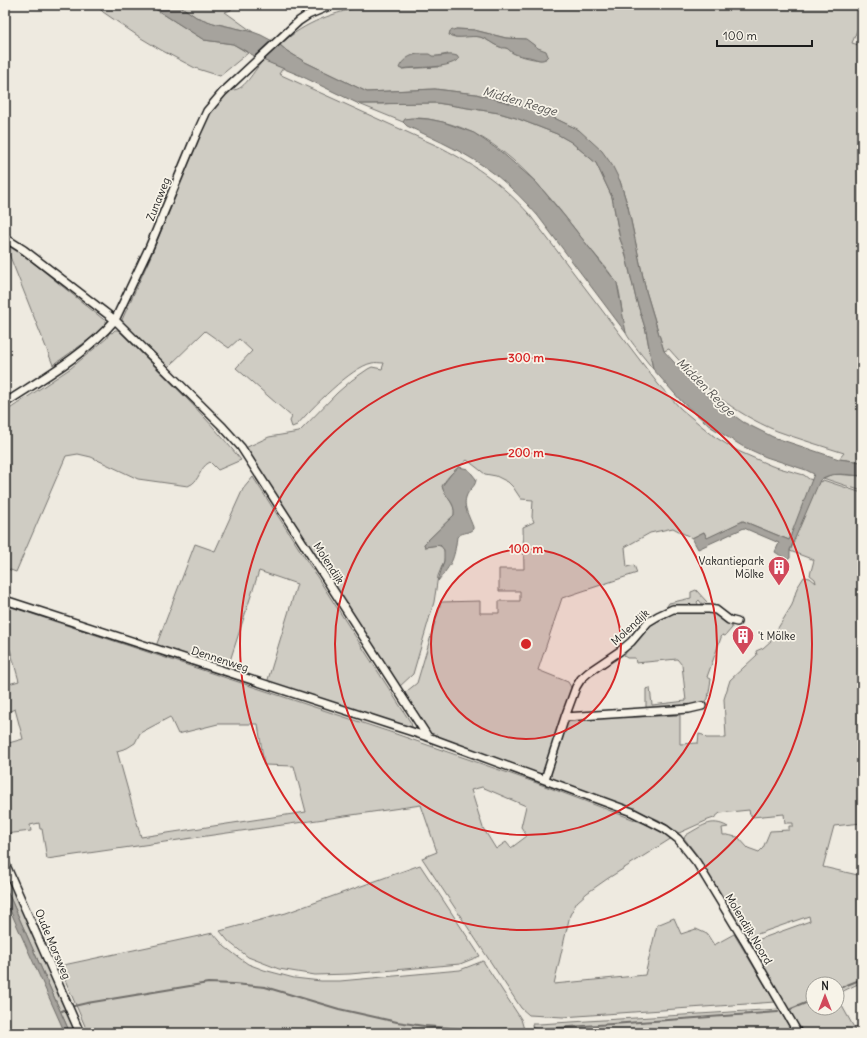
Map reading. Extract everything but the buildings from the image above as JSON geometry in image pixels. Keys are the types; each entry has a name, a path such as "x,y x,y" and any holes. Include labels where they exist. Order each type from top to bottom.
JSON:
{"street":[{"name":"Zunaweg","path":"5,403 77,354 115,320 149,248 205,115 219,96 299,21 308,15 332,5"},
{"path":"5,238 24,250 115,320"},
{"name":"Molendijk","path":"115,320 224,427 241,447 428,737"},
{"name":"Dennenweg","path":"5,600 428,737"},
{"name":"Molendijk","path":"545,779 565,717 576,687 581,679 631,642 648,622 673,609 713,609 729,620 737,622"},
{"path":"565,717 689,709 702,706"},
{"path":"428,737 545,779"},
{"name":"Molendijk Noord","path":"545,779 632,812 665,829 678,839 697,864 798,1033"},
{"name":"Oude Morsweg","path":"5,863 80,1033"}],"shaded area":[{"path":"96,5 149,5 204,40 233,44 248,53 220,76 195,68 161,50 103,12"},
{"path":"149,5 179,5 196,17 213,23 261,35 280,45 305,62 367,92 435,89 476,94 542,112 579,130 602,151 612,165 620,181 628,207 646,291 664,351 690,380 714,401 743,422 773,437 839,459 862,462 862,476 845,474 829,475 820,480 790,550 790,558 787,560 775,552 779,543 744,528 698,549 692,538 704,532 707,538 743,521 789,540 814,474 766,457 742,446 711,427 682,402 653,369 646,331 636,299 625,252 620,239 612,197 596,163 571,142 557,134 499,113 437,103 359,104 299,75 260,59 233,44 204,40"},
{"path":"179,5 231,5 231,10 225,12 253,32 213,23 196,17"},
{"path":"367,5 862,5 862,18 852,43 862,46 862,462 839,459 844,453 802,440 761,424 718,397 693,375 669,349 664,351 646,291 628,207 620,181 579,130 542,112 476,94 435,89 367,92 305,62 280,45 310,24","holes":["456,29 474,30 506,38 525,39 538,48 546,59 543,60 520,56 507,48 497,46 480,37 455,37","448,54 438,67 401,69 432,57"]},
{"path":"456,29 474,30 506,38 526,39 538,48 546,51 548,56 543,60 539,60 517,55 512,53 507,48 497,46 480,37 456,37 449,35 450,31"},
{"path":"418,54 429,54 432,56 454,55 459,59 447,65 399,68 407,58"},
{"path":"264,60 283,68 279,74 442,148 478,169 499,185 529,214 658,384 681,409 715,437 738,451 772,466 804,475 809,479 822,482 823,480 862,493 862,823 834,826 823,867 862,876 862,982 845,990 845,976 805,976 805,1016 845,1016 845,1011 857,1033 802,1033 749,943 810,921 809,916 746,938 697,855 684,838 686,835 706,824 722,824 728,827 722,828 723,835 738,837 748,848 759,852 763,848 770,831 789,830 789,826 793,826 793,823 785,823 784,814 752,817 749,810 720,813 714,818 679,833 659,820 643,813 551,779 549,772 567,721 572,718 680,715 680,744 698,743 699,734 706,738 726,738 724,699 730,680 757,655 756,651 763,648 772,640 792,605 797,588 804,577 810,578 816,583 815,579 810,575 814,560 790,551 794,542 743,521 707,539 704,532 692,538 673,528 650,533 625,547 627,567 634,565 637,573 562,598 538,670 568,682 572,689 544,773 538,774 435,738 429,733 402,695 417,683 441,602 480,601 480,613 499,613 499,601 520,601 520,591 499,591 499,569 524,569 523,527 534,522 532,517 533,500 521,499 508,482 496,476 485,474 467,460 446,480 443,490 453,506 454,515 424,544 425,547 437,545 443,547 445,554 444,561 438,576 434,602 413,674 398,688 243,449 269,437 299,432 337,393 352,380 372,367 382,369 384,363 372,363 353,372 332,390 297,425 292,427 290,421 292,417 236,368 252,351 239,339 229,348 205,331 166,369 121,322 150,258 176,195 198,135 207,116 229,89 234,90 244,85"},
{"path":"437,103 499,113 516,118 557,134 571,142 596,163 612,197 620,239 625,252 636,299 646,331 653,369 626,333 616,282 555,204 538,185 503,152 483,138 461,128 438,121 425,119 415,118 403,122 359,104"},
{"path":"411,118 443,122 474,133 500,151 536,182 617,283 626,333 538,216 518,194 486,167 475,160 407,126 403,122 405,119"},
{"path":"5,244 26,257 108,323 101,331 53,365"},
{"path":"115,330 118,330 181,393 241,460 218,470 210,462 203,468 195,481 188,486 138,479 91,457 78,454 66,456 16,572 5,568 5,478 10,466 5,467 5,412 71,368 107,338 110,332 112,333"},
{"path":"459,467 468,469 476,479 467,495 465,504 473,529 469,532 460,534 457,537 452,561 438,581 444,561 444,550 440,545 425,547 424,544 454,515 452,503 442,486 452,473"},
{"path":"833,474 862,476 862,491 823,478"},
{"path":"253,477 411,723 413,730 267,683 297,584 259,571 227,670 156,646 195,544 215,551 243,489"},
{"path":"696,590 707,602 702,604 699,600 697,602 699,606 664,611 669,603 691,598 691,592"},
{"path":"5,605 396,734 534,782 651,826 672,838 607,879 577,902 570,915 554,984 645,975 657,925 674,918 681,934 696,929 707,934 714,945 734,934 775,1002 563,1017 529,1015 521,1008 422,858 437,852 421,805 47,859 42,829 40,829 39,823 30,825 31,831 5,834 5,744 23,739 15,709 5,713 5,685 19,681 10,649 5,650","holes":["170,717 178,734 218,724 258,724 264,765 294,766 306,812 141,837 117,751 127,748 135,743 140,733","482,787 526,806 521,827 527,836 511,848 506,842 496,849 483,828 471,790"]},
{"path":"710,610 731,623 732,628 725,636 722,635 707,677 711,679 708,699 696,706 646,710 646,689 650,688 652,705 686,701 682,665 677,659 636,663 635,658 627,658 624,656 628,649 650,624 664,615 676,611"},
{"path":"420,865 480,956 460,964 350,974 315,975 279,969 248,957 229,942 220,931 286,913"},
{"path":"5,869 78,1033 70,1033 5,886"},
{"path":"5,886 70,1033 65,1033 5,899"},
{"path":"5,895 66,1033 5,1033"},
{"path":"213,933 225,947 248,964 294,978 321,981 340,981 460,970 483,961 521,1019 525,1033 88,1033 59,966"},
{"path":"779,1009 793,1033 542,1033 533,1031 532,1024 539,1024"}],"waterway":[{"path":"845,986 862,979"},
{"path":"74,1006 208,983 234,984 265,987 339,1009 397,1022 424,1026 477,1030 535,1029"},
{"path":"791,1009 805,1003"},
{"path":"542,1029 778,1012"}],"place":[{"name":"Vakantiepark Mölke","path":"779,586"},
{"name":"'t Mölke","path":"743,656"}],"water label":[{"name":"Midden Regge","path":"520,101"},
{"name":"Midden Regge","path":"706,387"}]}
